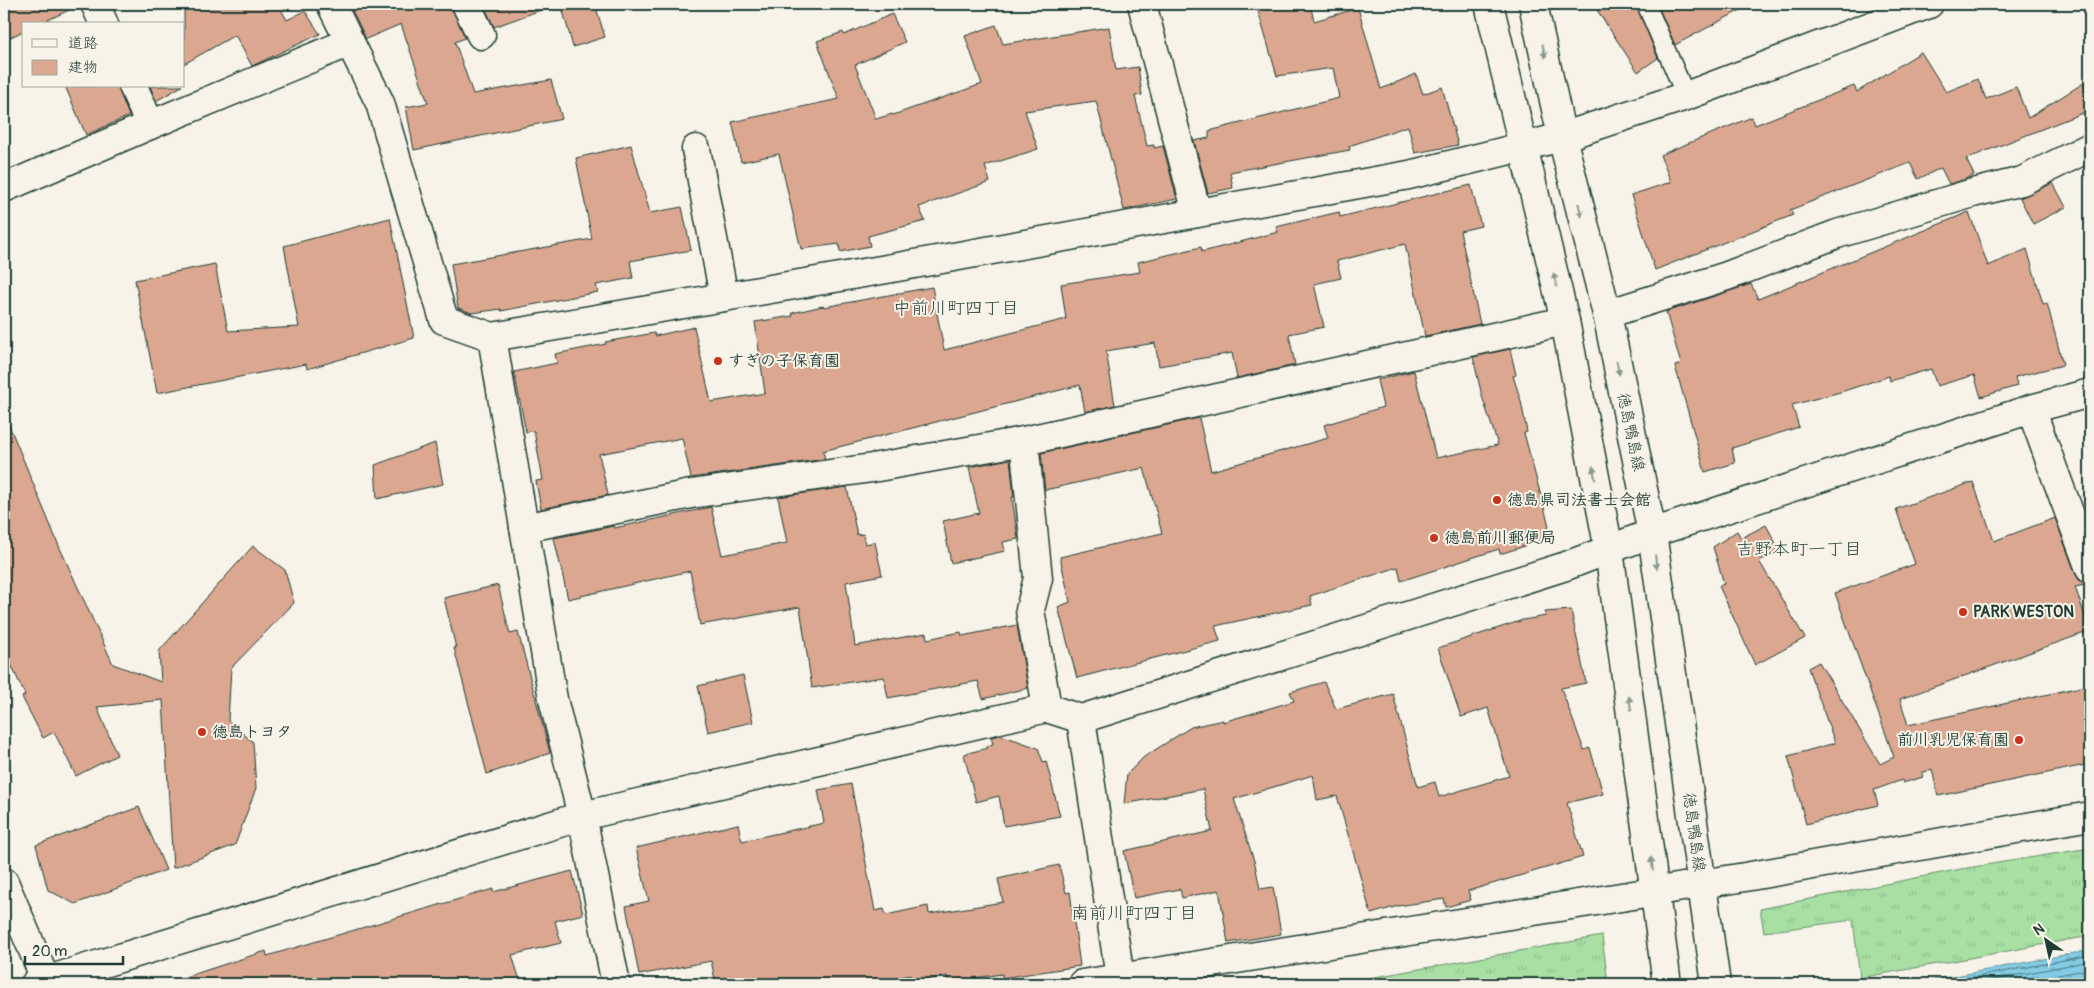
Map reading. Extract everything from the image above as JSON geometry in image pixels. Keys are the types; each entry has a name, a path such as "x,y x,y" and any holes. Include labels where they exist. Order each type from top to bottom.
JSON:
{"street":[{"path":"95,4 103,22"},
{"path":"331,4 380,104 444,320 492,338 1409,175 1562,137 1686,96 1929,4"},
{"path":"466,4 481,35"},
{"path":"1142,4 1197,213"},
{"path":"1489,4 1565,321 1609,550 1667,984"},
{"name":"徳島鴨島線","path":"1533,4 1562,137 1606,314 1652,533 1716,984"},
{"path":"4,188 350,42"},
{"path":"134,88 150,125"},
{"path":"1606,314 1728,276 1837,234 2022,181 2090,147"},
{"path":"696,149 724,297"},
{"path":"524,528 691,494 872,468 1024,441 1565,321"},
{"path":"492,338 553,699 582,816 616,984"},
{"path":"4,882 41,983 582,816 1047,708 1081,719 1566,566 1652,533 2031,409 2090,393"},
{"path":"2031,409 2090,569"},
{"path":"1024,441 1038,578 1030,610 1047,708"},
{"path":"1081,719 1121,981"},
{"path":"1082,984 1121,981 1701,884 2090,816"}],"lane":[{"path":"1646,4 1686,96"}],"green space":[{"path":"2090,848 2090,936 1860,978 1853,920 1764,932 1760,909 1961,869"},
{"path":"1602,936 1608,984 1336,984"}],"water":[{"path":"2090,950 2090,984 1914,984"}],"building":[{"path":"4,4 80,4 43,22 22,22 22,32 4,40"},
{"path":"184,4 278,4 287,20 305,11 320,34 252,66 235,35 185,63"},
{"path":"366,4 451,4 465,38 455,42 473,94 551,80 562,119 414,150 406,107 428,103 401,24 366,39 352,10"},
{"path":"483,4 548,4 549,7 494,27"},
{"path":"561,4 595,4 605,37 573,47"},
{"path":"1256,4 1310,4 1314,21 1358,8 1381,89 1416,74 1423,94 1442,87 1458,145 1415,153 1408,126 1349,146 1350,150 1230,172 1233,188 1208,193 1194,141 1209,138 1209,131 1339,98 1333,68 1277,76"},
{"path":"1593,4 1636,4 1658,58 1638,72"},
{"path":"1657,4 1752,4 1675,45"},
{"path":"892,14 905,42 855,65 876,119 893,115 982,84 965,36 996,25 1003,44 1109,27 1116,70 1138,67 1142,95 1135,96 1147,146 1154,145 1154,148 1163,146 1177,199 1124,210 1096,101 1025,111 1038,149 985,166 990,182 919,207 925,221 868,236 870,246 840,252 839,244 801,249 779,154 741,162 732,122 839,99 817,41 843,32 844,35"},
{"path":"1921,52 1946,92 1978,79 1986,99 2016,87 2028,118 2090,79 2090,110 1966,159 1974,175 1963,180 1949,184 1941,168 1918,179 1910,163 1790,210 1793,215 1655,270 1631,195 1671,182 1660,155 1752,117 1755,125 1854,86 1857,92"},
{"path":"66,88 119,88 129,116 86,135"},
{"path":"151,88 179,88 156,101"},
{"path":"631,145 650,213 682,207 691,250 630,261 633,278 596,285 598,292 501,311 501,309 472,313 458,308 451,264 592,239 576,158"},
{"path":"2053,183 2066,207 2033,224 2020,198"},
{"path":"1471,185 1481,226 1460,231 1480,324 1425,336 1405,244 1337,261 1341,278 1314,284 1324,327 1289,334 1295,365 1237,378 1232,353 1159,366 1155,343 1106,351 1115,405 1085,412 1080,385 823,451 825,459 691,478 682,438 599,454 608,495 541,509 536,481 543,480 534,431 526,432 514,372 557,363 555,354 606,344 605,342 654,333 655,336 694,327 711,402 765,393 755,322 793,316 792,313 823,306 932,287 944,350 1066,319 1061,284 1140,272 1138,262 1201,247 1202,252 1278,232 1276,227 1339,212 1340,217"},
{"path":"1969,212 1988,266 2027,249 2043,304 2047,303 2063,365 2015,377 2017,386 1981,397 1974,375 1937,386 1931,369 1890,381 1889,376 1792,405 1799,427 1732,448 1735,463 1705,472 1675,366 1681,364 1666,312 1751,284 1758,299"},
{"path":"390,218 414,338 307,369 306,364 157,393 135,280 215,264 228,331 299,327 284,246"},
{"path":"1510,349 1516,375 1513,376 1521,401 1527,432 1524,433 1549,526 1543,538 1500,554 1499,549 1401,581 1398,567 1310,596 1312,605 1215,626 1220,641 1077,678 1058,607 1070,602 1060,557 1162,533 1144,468 1045,490 1041,453 1199,418 1211,471 1328,438 1324,425 1383,407 1377,380 1414,371 1436,458 1498,445 1482,396 1473,357"},
{"path":"4,413 59,546 113,664 161,682 159,651 253,546 285,570 294,603 231,668 228,721 253,742 256,788 235,845 173,868 163,700 97,707 117,755 76,776 54,732 43,738 22,697 25,695 4,649"},
{"path":"435,443 443,484 377,499 375,465"},
{"path":"1010,459 1014,497 1012,497 1018,539 1003,542 1005,551 951,563 943,521 979,513 969,467"},
{"path":"1973,482 1994,541 2055,518 2076,575 2080,581 2090,584 2075,587 2090,631 1900,699 1908,725 2090,685 2090,764 1938,796 1932,769 1922,773 1923,777 1903,783 1902,780 1874,790 1878,805 1806,824 1788,756 1835,743 1808,668 1819,662 1880,764 1894,757 1835,593 1915,564 1896,509"},
{"path":"847,487 857,535 863,534 865,544 875,542 882,575 846,582 855,646 926,633 927,639 961,632 962,636 1017,625 1028,688 983,699 978,681 888,698 884,677 812,688 800,607 700,625 690,571 568,599 554,538 614,526 614,528 711,507 722,555 787,543 778,497"},
{"path":"1766,525 1780,551 1759,561 1805,638 1755,665 1719,586 1724,584 1713,547 1737,531 1741,538"},
{"path":"498,585 510,634 518,632 550,753 487,774 454,648 456,648 444,598"},
{"path":"1571,610 1586,683 1561,688 1584,750 1590,748 1603,794 1567,803 1583,857 1468,891 1471,900 1446,907 1444,899 1398,906 1371,914 1337,796 1317,800 1313,775 1234,799 1255,864 1260,889 1273,887 1281,934 1228,943 1219,890 1182,898 1180,889 1134,898 1124,851 1212,831 1203,789 1124,804 1127,774 1144,757 1191,727 1223,720 1223,722 1294,701 1290,692 1324,682 1336,709 1393,694 1418,787 1435,782 1439,797 1509,776 1488,708 1461,717 1438,648 1523,620 1546,616 1545,612"},
{"path":"743,675 753,722 708,732 698,686"},
{"path":"1001,735 1038,748 1043,762 1046,761 1060,816 1004,826 999,796 976,802 964,754 988,748 987,746 993,744 991,737"},
{"path":"851,784 875,911 884,909 886,915 928,906 929,914 1003,902 998,879 1059,865 1066,893 1070,892 1080,966 1002,978 1002,974 948,982 947,976 912,983 910,975 868,984 716,984 711,961 639,975 626,906 649,901 636,848 738,824 742,841 824,823 818,790"},
{"path":"139,807 166,870 75,904 48,890 36,845"},
{"path":"572,871 583,914 555,921 561,943 512,955 521,984 180,984 179,979 266,951 267,956 493,889 493,892"}],"place":[{"name":"すぎの子保育園","path":"718,361"},
{"name":"徳島県司法書士会館","path":"1497,500"},
{"name":"徳島前川郵便局","path":"1434,538"},
{"name":"PARK WESTON","path":"1963,612"},
{"name":"徳島トヨタ","path":"202,732"},
{"name":"前川乳児保育園","path":"2019,740"}],"district":[{"name":"中前川町四丁目","path":"956,308"},
{"name":"吉野本町一丁目","path":"1799,549"},
{"name":"南前川町四丁目","path":"1134,913"}]}
